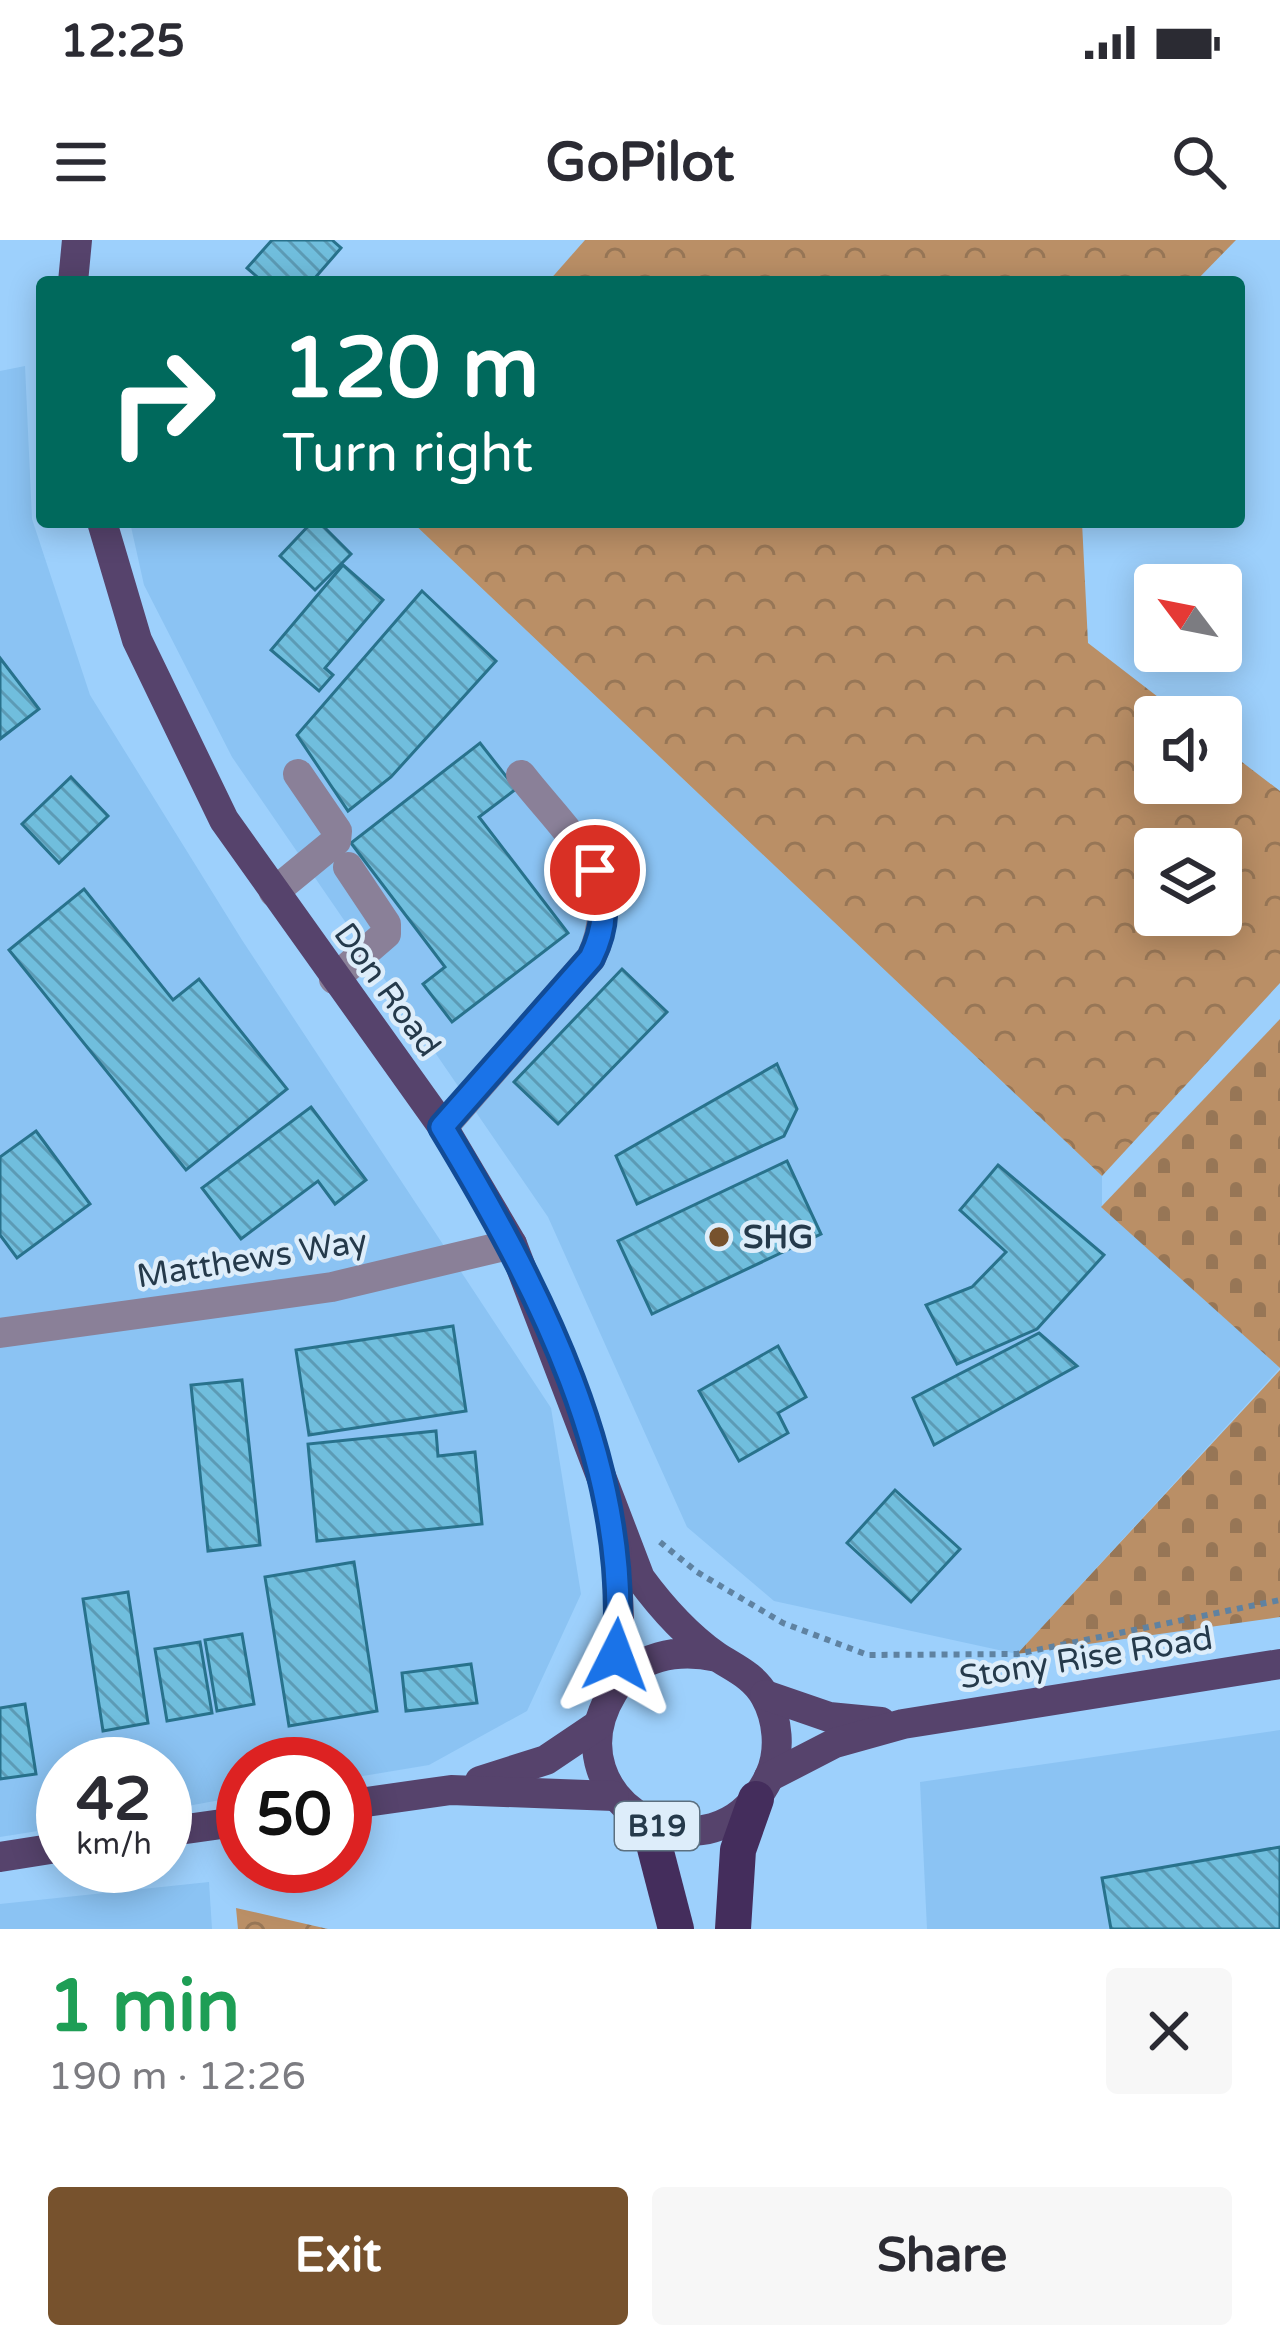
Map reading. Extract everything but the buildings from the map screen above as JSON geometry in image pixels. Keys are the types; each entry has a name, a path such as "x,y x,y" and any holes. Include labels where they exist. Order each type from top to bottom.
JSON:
{"highway":[{"path":"733,1929 738,1850 763,1788"},
{"path":"649,1825 676,1929"}],"main road":[{"path":"74,276 77,240"},
{"name":"Don Road","path":"104,528 137,640 224,820 442,1127 512,1244 591,1440 609,1502 640,1578 669,1617 717,1657"},
{"name":"Don Road","path":"609,1502 620,1564 614,1689"},
{"path":"598,1725 614,1689 636,1667 664,1654 717,1657"},
{"name":"B19","path":"717,1657 745,1672 765,1695"},
{"name":"Stony Rise Road","path":"763,1788 835,1743 903,1724 1280,1664"},
{"path":"763,1788 776,1759 776,1727 765,1695"},
{"name":"Stony Rise Road","path":"765,1695 829,1717 903,1724"},
{"name":"B19","path":"372,1801 451,1790 546,1760 598,1725"},
{"name":"B19","path":"598,1725 599,1764 614,1796 649,1825 694,1833 731,1821 763,1788"},
{"name":"B19","path":"451,1790 614,1796"},
{"path":"0,1857 36,1851"}],"street":[{"path":"274,892 336,841 337,831 298,774"},
{"path":"442,1127 591,958 604,930 605,900 595,870 521,775"},
{"path":"334,979 386,934 386,924 348,867"},
{"name":"Matthews Way","path":"0,1333 332,1287 512,1244"}],"path":[{"path":"609,1502 731,1593 783,1623 868,1655 1017,1654 1280,1600"}],"shaded area":[{"path":"25,366 32,519 90,695 242,940 551,1408 581,1594 527,1711 429,1765 372,1774 372,1737 216,1737 216,1801 192,1805 192,1737 36,1737 36,1831 0,1837 0,371"},
{"path":"131,528 418,528 1102,1176 1102,1207 1280,1368 1017,1654 774,1601 687,1527 548,1217 232,757 144,585"},
{"path":"1280,1730 1280,1929 927,1929 920,1782"},
{"path":"209,1882 212,1929 0,1929 0,1904 104,1893 192,1893 192,1884"}],"green space":[{"path":"585,240 1236,240 1201,276 553,276"},
{"path":"418,528 1082,528 1088,643 1157,696 1134,696 1134,804 1242,804 1242,762 1280,791 1280,983 1102,1176"},
{"path":"1280,1019 1280,1368 1101,1207"},
{"path":"1280,1370 1280,1617 1017,1654"},
{"path":"236,1908 328,1929 238,1929"}],"place":[{"name":"SHG","path":"719,1237"}],"route":[{"path":"595,870 605,900 604,930 591,958 442,1127 512,1244 591,1440 620,1564 616,1655"}]}
